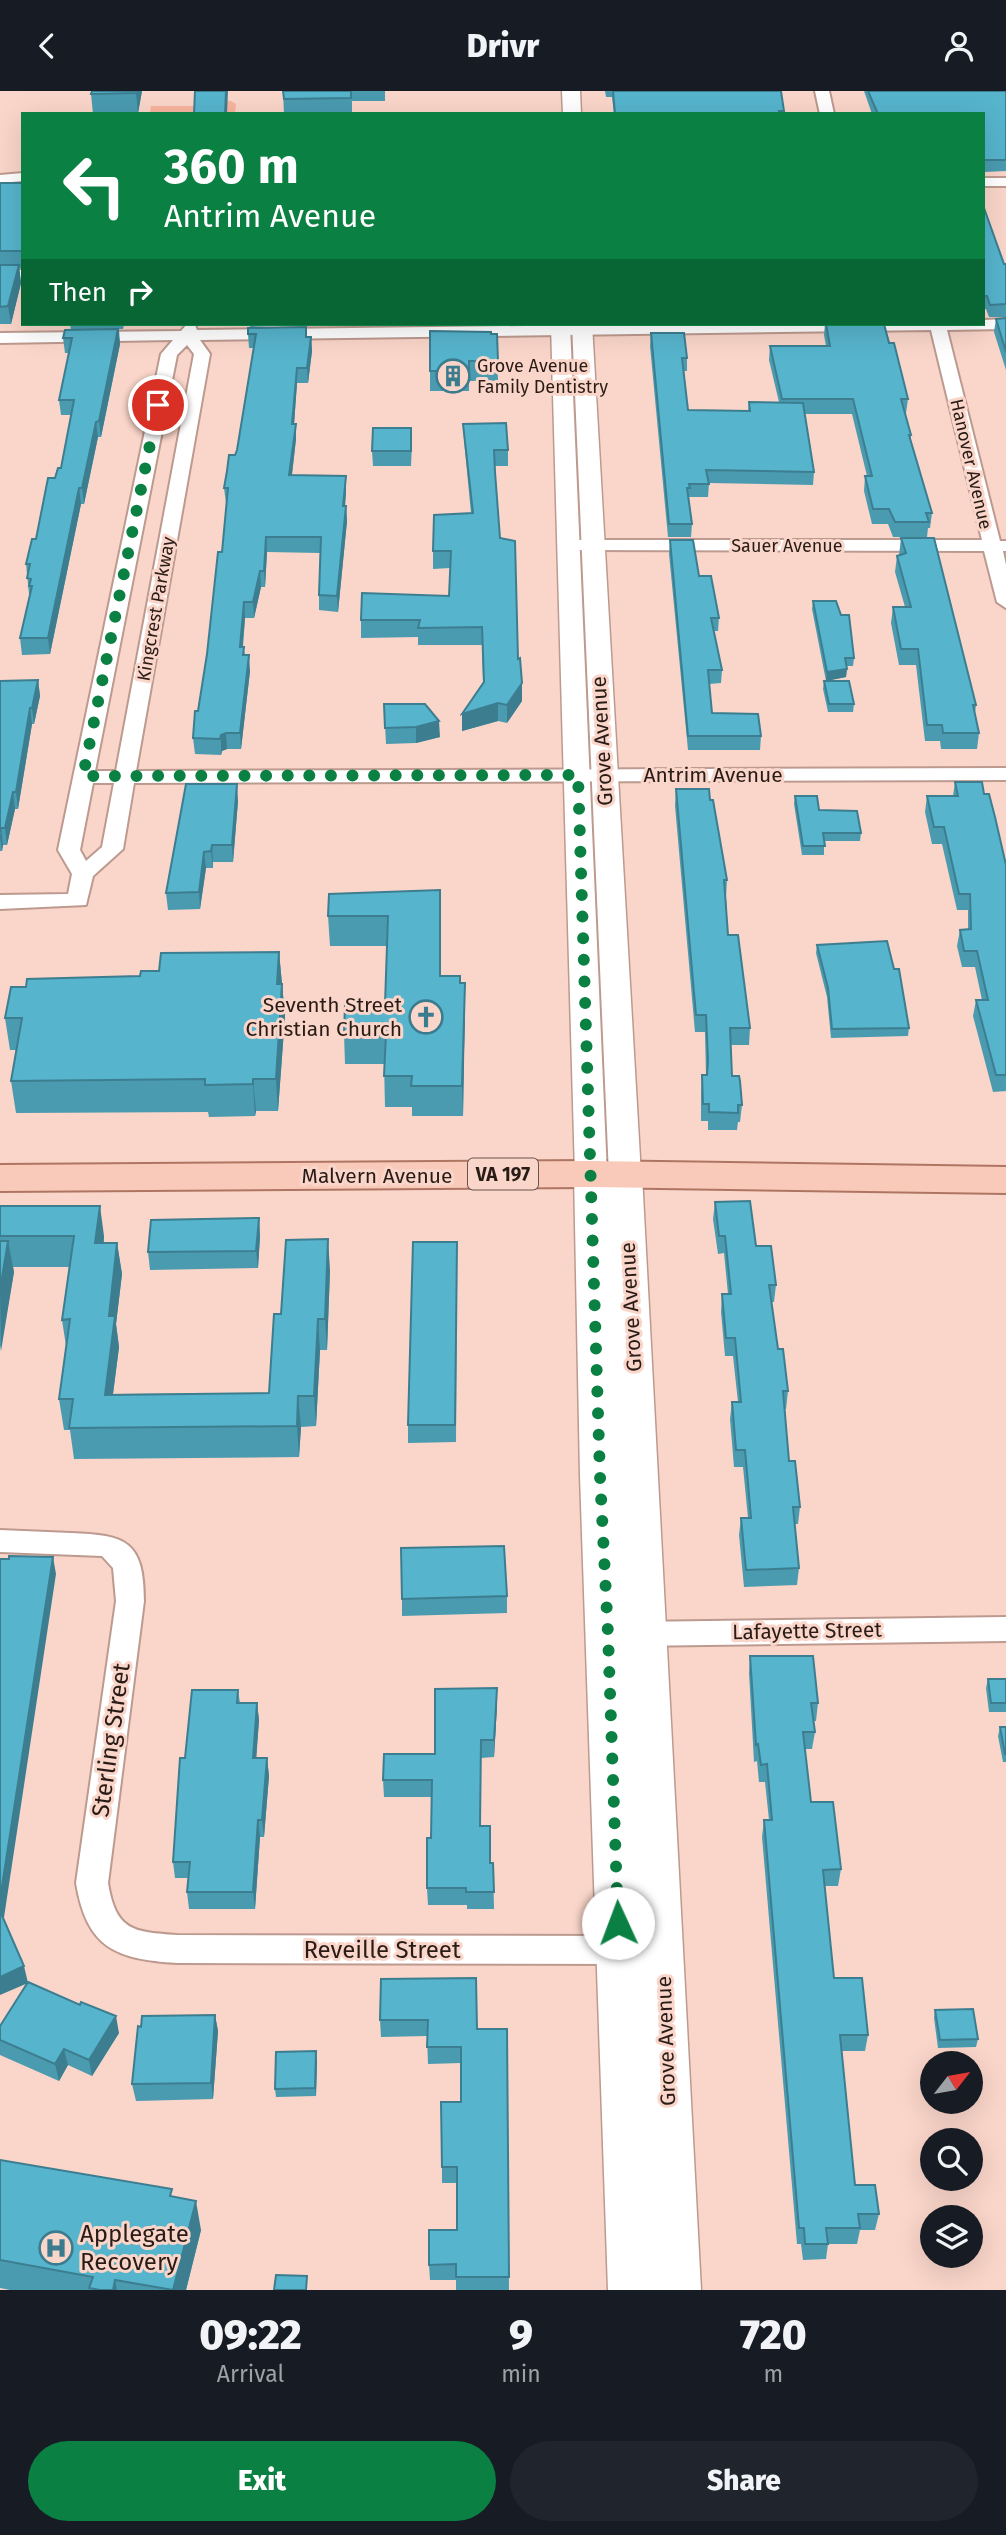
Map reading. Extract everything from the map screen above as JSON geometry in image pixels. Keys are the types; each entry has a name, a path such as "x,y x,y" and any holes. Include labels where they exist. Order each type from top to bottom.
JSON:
{"main road":[{"name":"Malvern Avenue","path":"0,1178 608,1174 1006,1180"},
{"name":"Grove Avenue","path":"608,1174 627,1634 618,1950 633,2290"},
{"name":"Grove Avenue","path":"627,1634 663,1950 676,2290"}],"street":[{"path":"570,91 572,112"},
{"path":"822,91 827,112"},
{"path":"0,179 21,177"},
{"path":"985,182 1006,182"},
{"path":"0,275 21,275"},
{"path":"985,324 1006,324"},
{"path":"0,338 189,329 722,326"},
{"name":"Hanover Avenue","path":"938,326 998,546 1006,602"},
{"name":"Grove Avenue","path":"571,327 581,545 604,775 608,1174"},
{"name":"Kingcrest Parkway","path":"189,329 202,354 112,849 83,874 69,850 83,776 169,354 189,329"},
{"name":"Grove Avenue","path":"581,545 578,775 608,1174"},
{"name":"Sauer Avenue","path":"581,545 998,546"},
{"name":"Antrim Avenue","path":"83,776 1006,775"},
{"path":"0,902 78,900 83,874"},
{"name":"Sterling Street","path":"0,1541 96,1543 117,1549 130,1571 130,1601 92,1883 94,1908 106,1931"},
{"name":"Lafayette Street","path":"627,1634 1006,1629"},
{"name":"Reveille Street","path":"106,1931 139,1947 177,1949 663,1950"}],"shaded area":[{"path":"202,101 231,101 236,104 235,112 150,112 151,106 195,106"}],"building":[{"path":"92,91 136,91 136,93 91,94"},
{"path":"195,91 226,91 225,112 194,112"},
{"path":"283,91 351,91 351,98 284,99"},
{"path":"613,91 781,91 784,111 779,112 615,112"},
{"path":"868,91 1006,91 1006,160 985,160 985,112 877,112"},
{"path":"0,183 21,183 21,251 0,251"},
{"path":"985,211 1006,264 1006,304 990,305 987,296"},
{"path":"0,265 19,265 8,306 0,307"},
{"path":"1006,318 1006,352 996,319"},
{"path":"826,326 885,326 889,343 894,343 908,399 901,399 932,513 926,513 929,522 895,522 889,509 873,509 865,476 872,476 853,399 782,399 770,346 830,346"},
{"path":"306,327 306,337 311,337 307,368 297,368 292,424 296,424 289,475 346,476 343,506 346,506 337,596 319,595 321,537 266,537 264,571 260,571 253,602 244,602 240,647 244,647 243,655 249,655 240,733 226,733 221,735 220,739 193,738 195,711 198,711 207,654 218,552 222,552 228,488 224,488 229,455 235,455 237,450 256,334 248,334 248,328"},
{"path":"118,329 99,421 96,422 82,488 79,488 48,638 20,638 32,586 29,586 31,579 27,578 30,564 26,564 32,539 36,539 48,478 55,478 58,468 61,468 74,400 59,400 72,338 63,338 65,330"},
{"path":"430,331 497,334 498,361 469,361 469,371 430,371"},
{"path":"651,333 684,333 687,358 682,358 688,410 750,411 749,402 803,403 814,472 706,470 709,484 689,484 690,488 687,488 692,524 669,524"},
{"path":"506,423 508,450 494,450 495,472 500,538 515,541 518,659 520,658 522,683 507,705 498,703 462,714 484,682 482,627 418,628 420,620 361,620 362,593 449,596 451,551 433,551 434,515 473,513 463,424"},
{"path":"373,428 411,428 411,451 372,451"},
{"path":"901,538 934,538 976,705 973,705 979,733 943,733 942,725 927,725 918,649 901,649 893,607 911,607 897,556 906,553"},
{"path":"670,540 693,540 699,576 711,576 719,618 711,618 722,670 708,670 712,713 758,714 761,736 688,736"},
{"path":"813,601 836,601 841,615 849,615 854,658 845,658 847,669 827,672"},
{"path":"38,680 30,708 16,792 13,792 5,828 1,828 0,832 0,681"},
{"path":"824,681 849,681 854,704 829,704"},
{"path":"384,704 425,704 439,721 416,727 385,728"},
{"path":"955,782 982,782 984,794 989,794 1006,865 1006,1075 996,1075 976,1000 988,1000 977,951 964,951 960,930 971,929 970,894 959,894 944,827 934,827 927,796 958,796"},
{"path":"186,784 237,784 232,845 212,845 211,851 204,852 199,892 166,893"},
{"path":"676,789 709,789 710,800 713,800 727,880 724,880 728,935 738,935 750,1028 730,1028 732,1076 739,1076 740,1081 742,1105 738,1105 738,1113 709,1112 709,1104 703,1104 702,1075 707,1075 708,1060 706,1015 696,1015"},
{"path":"795,796 817,796 819,810 857,811 861,833 823,833 825,846 803,846"},
{"name":"Seventh Street Christian Church","path":"440,890 440,976 460,976 460,983 465,983 462,1086 411,1086 412,1076 384,1076 386,1034 344,1034 345,1004 385,1004 388,916 328,916 329,894"},
{"path":"887,941 894,969 899,969 909,1028 832,1029 828,988 817,945"},
{"path":"279,952 277,984 282,984 276,1079 253,1079 253,1084 205,1085 205,1079 11,1081 22,1018 5,1018 11,987 26,987 27,979 140,976 141,971 159,971 161,953"},
{"path":"750,1201 756,1246 771,1246 776,1285 769,1285 778,1349 783,1349 788,1391 783,1391 789,1461 795,1461 800,1507 793,1507 799,1568 746,1570 741,1518 751,1518 745,1450 736,1450 732,1402 741,1402 735,1338 726,1338 722,1294 731,1294 725,1236 719,1236 715,1202"},
{"path":"0,1206 100,1206 95,1243 117,1243 109,1316 115,1316 105,1395 269,1393 274,1314 281,1314 286,1240 328,1239 325,1319 318,1319 314,1396 298,1396 297,1426 69,1428 73,1399 59,1399 70,1319 62,1320 74,1236 0,1236"},
{"path":"259,1218 256,1251 148,1252 151,1220"},
{"path":"0,1241 8,1241 0,1290"},
{"path":"413,1242 457,1242 455,1425 408,1425"},
{"path":"504,1546 507,1596 402,1599 401,1548"},
{"path":"9,1556 53,1557 0,1899 0,1559 9,1559"},
{"path":"750,1656 813,1656 818,1703 811,1703 815,1732 803,1732 811,1802 833,1802 841,1869 823,1870 834,1978 862,1978 868,2035 840,2035 855,2185 875,2185 879,2214 858,2214 860,2228 826,2228 828,2244 805,2244 804,2228 799,2228 764,1820 772,1820 767,1764 761,1765 758,1744 756,1745"},
{"path":"988,1679 1006,1679 1006,1703 991,1703"},
{"path":"497,1688 494,1740 481,1740 480,1826 490,1826 490,1863 493,1863 494,1892 466,1892 466,1888 427,1888 427,1838 431,1838 432,1780 383,1780 384,1754 435,1754 435,1689"},
{"path":"192,1690 238,1690 237,1703 257,1703 253,1758 267,1758 262,1820 258,1820 253,1892 187,1892 190,1862 173,1862 180,1758 185,1758"},
{"path":"1000,1727 1006,1727 1006,1754 1005,1754"},
{"path":"0,1911 24,1966 0,1977"},
{"path":"476,1978 477,2029 507,2029 509,2277 456,2277 456,2264 429,2265 429,2230 457,2230 457,2167 442,2167 441,2102 461,2102 461,2047 427,2047 428,2020 380,2020 381,1979"},
{"path":"28,1982 80,2005 81,2002 116,2016 89,2060 64,2049 55,2064 0,2040 0,2026"},
{"path":"973,2009 978,2039 940,2040 935,2010"},
{"path":"215,2015 211,2083 132,2084 138,2026 141,2027 142,2016"},
{"path":"316,2051 315,2088 275,2089 276,2052"},
{"path":"0,2160 172,2189 170,2196 196,2201 173,2290 115,2280 113,2290 100,2290 89,2288 93,2277 0,2260"},
{"path":"276,2275 307,2276 306,2290 274,2290"}],"place":[{"name":"Grove Avenue Family Dentistry","path":"453,376"},
{"name":"Seventh Street Christian Church","path":"426,1017"},
{"name":"Applegate Recovery","path":"56,2248"}],"route":[{"path":"158,405 83,776 578,775 600,1476 618,1923"}]}
